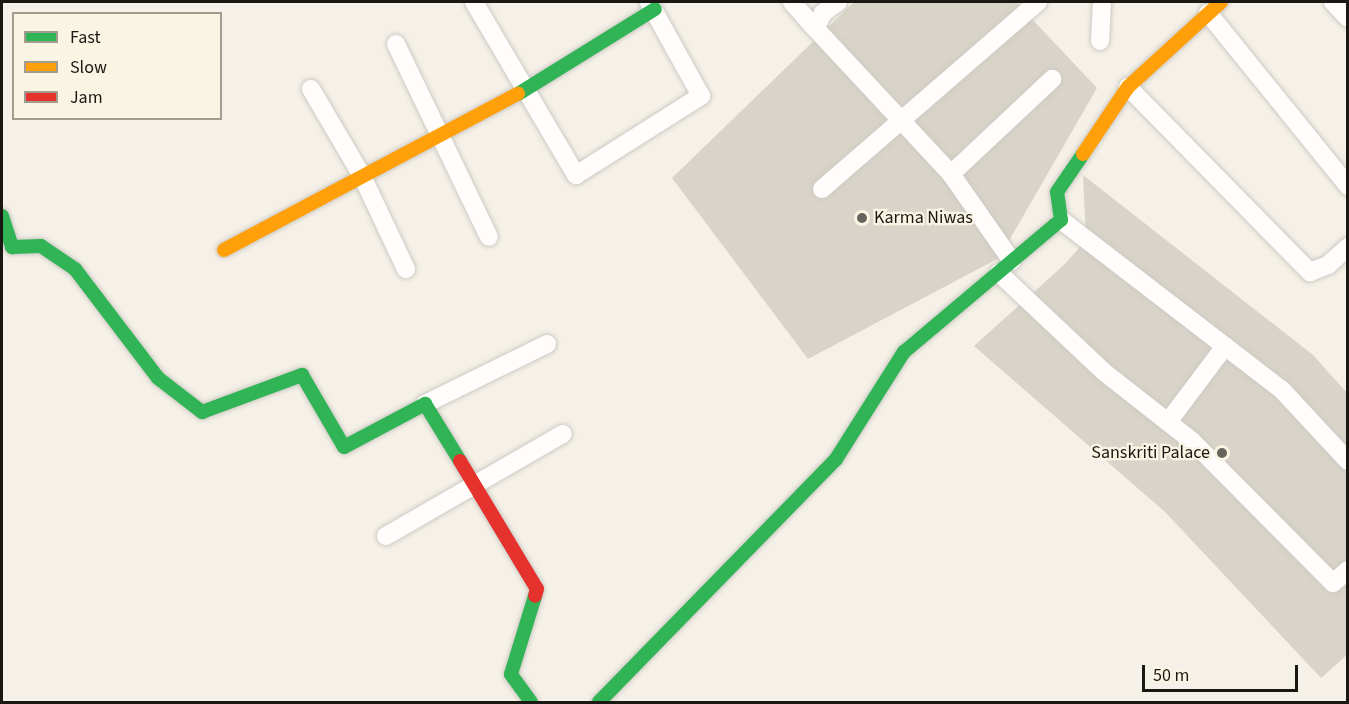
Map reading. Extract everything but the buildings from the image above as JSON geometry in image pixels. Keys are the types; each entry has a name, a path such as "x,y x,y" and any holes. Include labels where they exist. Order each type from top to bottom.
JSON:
{"street":[{"path":"224,250 526,90 652,5 701,96 576,175 526,90 474,2"},
{"path":"792,2 951,174 1005,267 1104,372 1192,441 1333,583 1347,570"},
{"path":"815,28 823,13 838,2"},
{"path":"822,189 898,119 1038,2"},
{"path":"1100,41 1102,2"},
{"path":"1334,2 1347,18"},
{"path":"1347,186 1215,7 1128,87 1057,192 1060,220 1282,390 1347,461"},
{"path":"396,44 489,237"},
{"path":"951,174 1053,79"},
{"path":"1128,87 1310,272 1328,265 1347,247"},
{"path":"311,88 362,176 406,269"},
{"path":"2,216 7,251 41,246 75,269 158,378 202,412 302,375 344,447 547,344"},
{"path":"599,702 836,459 904,352 1060,220"},
{"path":"1168,422 1225,346"},
{"path":"425,404 537,589 511,674 531,702"},
{"path":"386,536 563,434"}],"traffic: fast":[{"path":"518,94 655,9"},
{"path":"599,702 836,459 904,352 1061,220 1057,192 1083,154"},
{"path":"2,216 12,247 41,246 75,269 158,378 202,412 302,375 344,447 425,404 460,461"},
{"path":"531,702 511,674 535,596"}],"traffic: slow":[{"path":"1083,154 1128,87 1221,2"},
{"path":"224,250 518,94"}],"traffic: jam":[{"path":"460,461 537,589 535,596"}],"place":[{"name":"Karma Niwas","path":"862,218"},
{"name":"Sanskriti Palace","path":"1222,453"}]}
